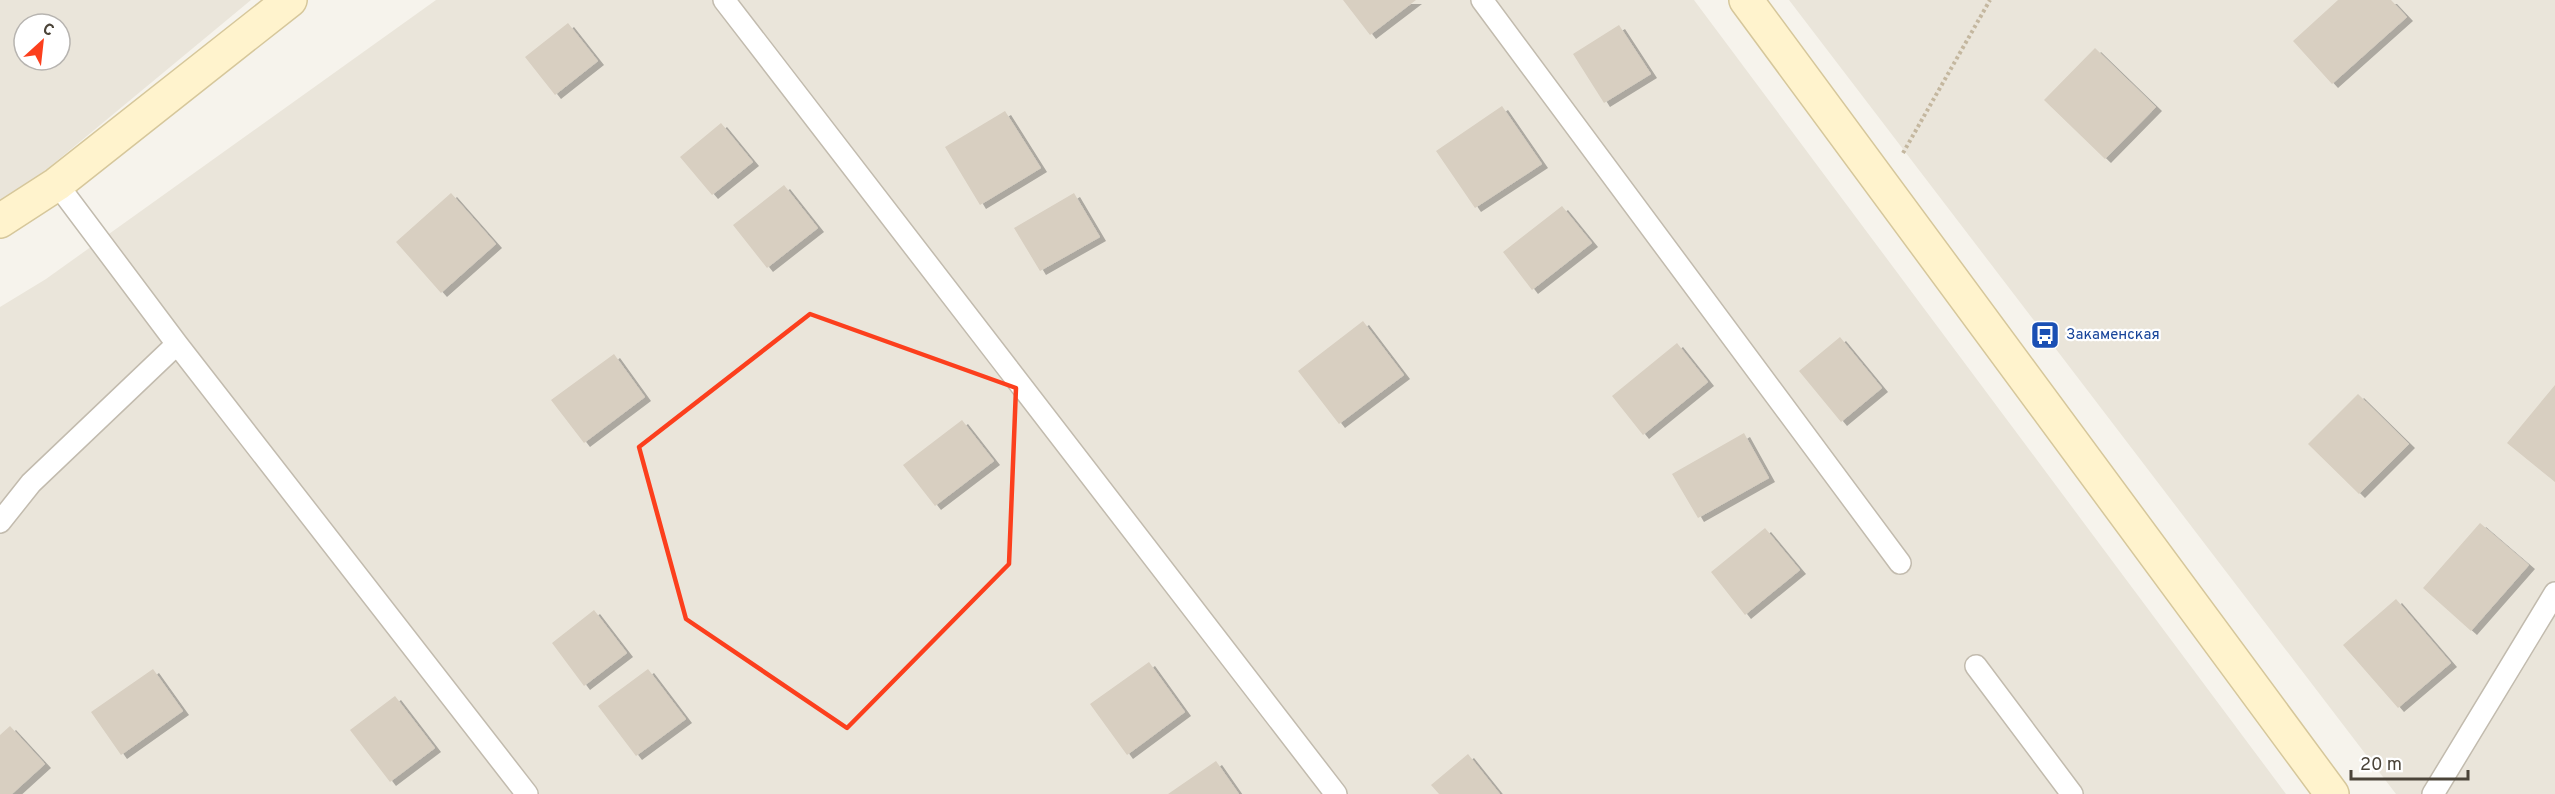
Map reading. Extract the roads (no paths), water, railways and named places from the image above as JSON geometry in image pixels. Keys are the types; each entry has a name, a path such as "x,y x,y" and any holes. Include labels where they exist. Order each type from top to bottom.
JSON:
{"main road":[{"path":"0,221 57,184 290,0"},
{"path":"1746,0 2332,794"}],"lane":[{"path":"724,0 1336,794"},
{"path":"1482,0 1900,563"},
{"path":"57,184 177,344 527,794"},
{"path":"0,522 31,483 177,344"},
{"path":"2433,794 2555,593"},
{"path":"1976,666 2072,794"}],"place":[{"name":"Закаменская","path":"2045,335"}]}
